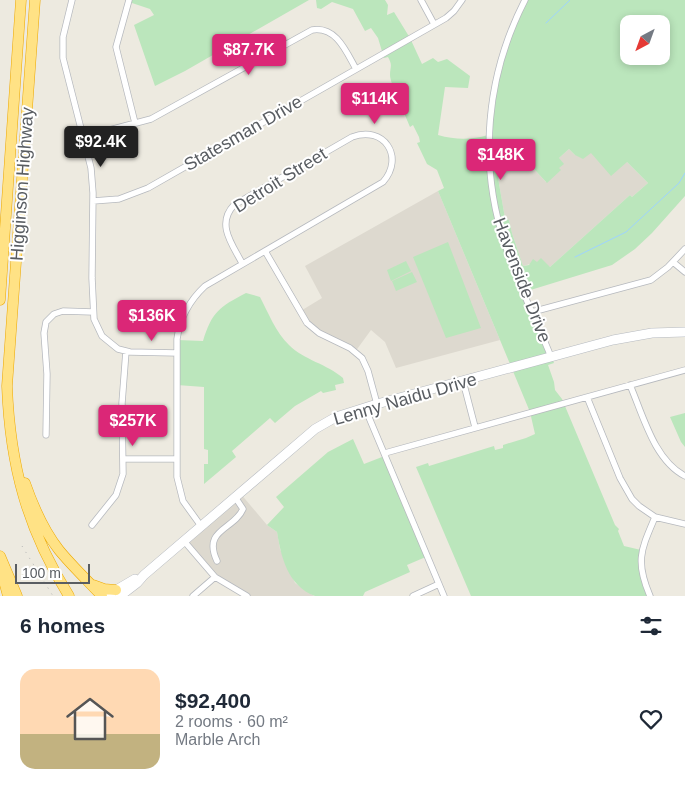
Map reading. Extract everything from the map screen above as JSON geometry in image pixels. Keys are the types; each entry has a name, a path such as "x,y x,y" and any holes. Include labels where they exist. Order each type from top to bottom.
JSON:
{"highway":[{"name":"Higginson Highway","path":"0,300 21,0"},
{"name":"Higginson Highway","path":"35,0 7,386 8,418 18,480 31,522 45,554 69,596"},
{"path":"12,447 29,494 50,537 71,563 104,596"},
{"path":"0,558 1,573 8,596"},
{"path":"0,558 18,596"},
{"path":"92,585 118,593"}],"street":[{"path":"72,0 63,37 63,58 91,168 93,201 93,312 96,326 102,336 111,344 126,351 177,353"},
{"path":"130,0 116,47 135,123"},
{"path":"421,0 434,24"},
{"name":"Statesman Drive","path":"93,201 118,199 148,188 450,15 462,0"},
{"name":"Havenside Drive","path":"525,0 509,36 495,80 490,114 489,152 492,192 501,233 551,357"},
{"path":"83,137 158,115 312,30 326,31 338,39 356,69"},
{"name":"Detroit Street","path":"201,526 188,511 180,494 177,477 177,353 178,328 183,314 191,300 204,286 383,182 390,174 392,164 392,156 387,144 370,134 352,136 234,205 227,214 225,228 242,263"},
{"path":"532,312 651,280 673,262 685,249"},
{"path":"265,251 307,323 319,333 350,348 362,358 368,370 377,404"},
{"path":"673,262 685,272"},
{"path":"46,435 47,374 44,333 46,322 54,314 63,311 93,312"},
{"name":"Lenny Naidu Drive","path":"104,596 118,593 144,575 315,430 336,417 377,404 639,334 685,332"},
{"path":"92,524 116,496 122,474 124,459 122,403 126,351"},
{"path":"385,453 685,370"},
{"path":"463,381 475,427"},
{"path":"630,385 660,453 675,469 685,476"},
{"path":"587,397 626,490 639,506 655,517 685,524"},
{"path":"365,408 444,596"},
{"path":"124,459 176,459"},
{"path":"217,561 212,548 216,535 239,516 244,509 235,497"},
{"path":"650,596 644,582 640,564 641,554 655,517"},
{"path":"184,541 215,577 247,596"},
{"path":"193,596 215,577"},
{"path":"413,596 439,584"}],"shaded area":[{"path":"569,149 575,155 591,152 627,162 648,183 632,197 630,195 550,267 537,262 523,266 509,220 505,218 498,178 522,156 546,182 559,168 559,158"},
{"path":"438,191 500,340 396,368 385,342 371,330 355,352 319,333 299,312 322,298 305,266"},
{"path":"240,493 267,525 277,532 280,549 295,583 314,596 246,596 222,582 183,541"}],"green space":[{"path":"129,0 309,0 185,71 155,86 134,25 154,15 150,9 129,2"},
{"path":"316,0 385,0 388,5 387,15 394,12 410,38 422,64 433,58 438,62 447,59 470,76 468,88 445,87 438,135 463,139 488,135 495,80 525,0 685,0 685,196 652,233 635,249 612,265 524,292 554,363 548,365 555,390 562,399 615,525 619,529 618,531 624,546 641,550 640,553 650,596 471,596 416,467 428,463 429,466 494,446 495,450 503,448 503,445 535,434 530,412 438,191 444,188 437,170 427,164 417,143 420,142 419,137 413,125 410,127 395,93 388,57 384,58 378,38 371,28 365,31 353,9 332,2 321,9 317,8","holes":["569,149 583,159 591,153 611,176 627,162 648,183 632,197 630,195 550,267 541,258 537,262 533,259 529,265 523,266 509,220 505,218 498,178 522,156 547,183 561,170 559,168 564,164 559,158"]},
{"path":"448,242 481,328 446,338 413,257"},
{"path":"406,261 411,271 391,281 387,270"},
{"path":"412,272 417,282 396,291 392,281"},
{"path":"246,293 260,297 276,328 289,345 302,355 337,373 343,378 344,383 335,385 336,390 323,393 321,391 295,406 275,423 270,418 232,451 236,457 204,484 204,464 208,464 208,450 204,449 204,387 177,385 177,340 203,341 213,317 218,311 229,302"},
{"path":"685,413 685,447 670,417"},
{"path":"353,439 364,464 382,457 384,453 428,556 407,565 410,572 365,592 363,596 315,596 298,585 292,578 284,561 277,532 267,525 284,507 276,497 328,452"}],"waterway":[{"path":"546,23 570,0"},
{"path":"575,257 626,232 679,183 685,173"}],"railway":[{"path":"22,546 53,596"}]}
